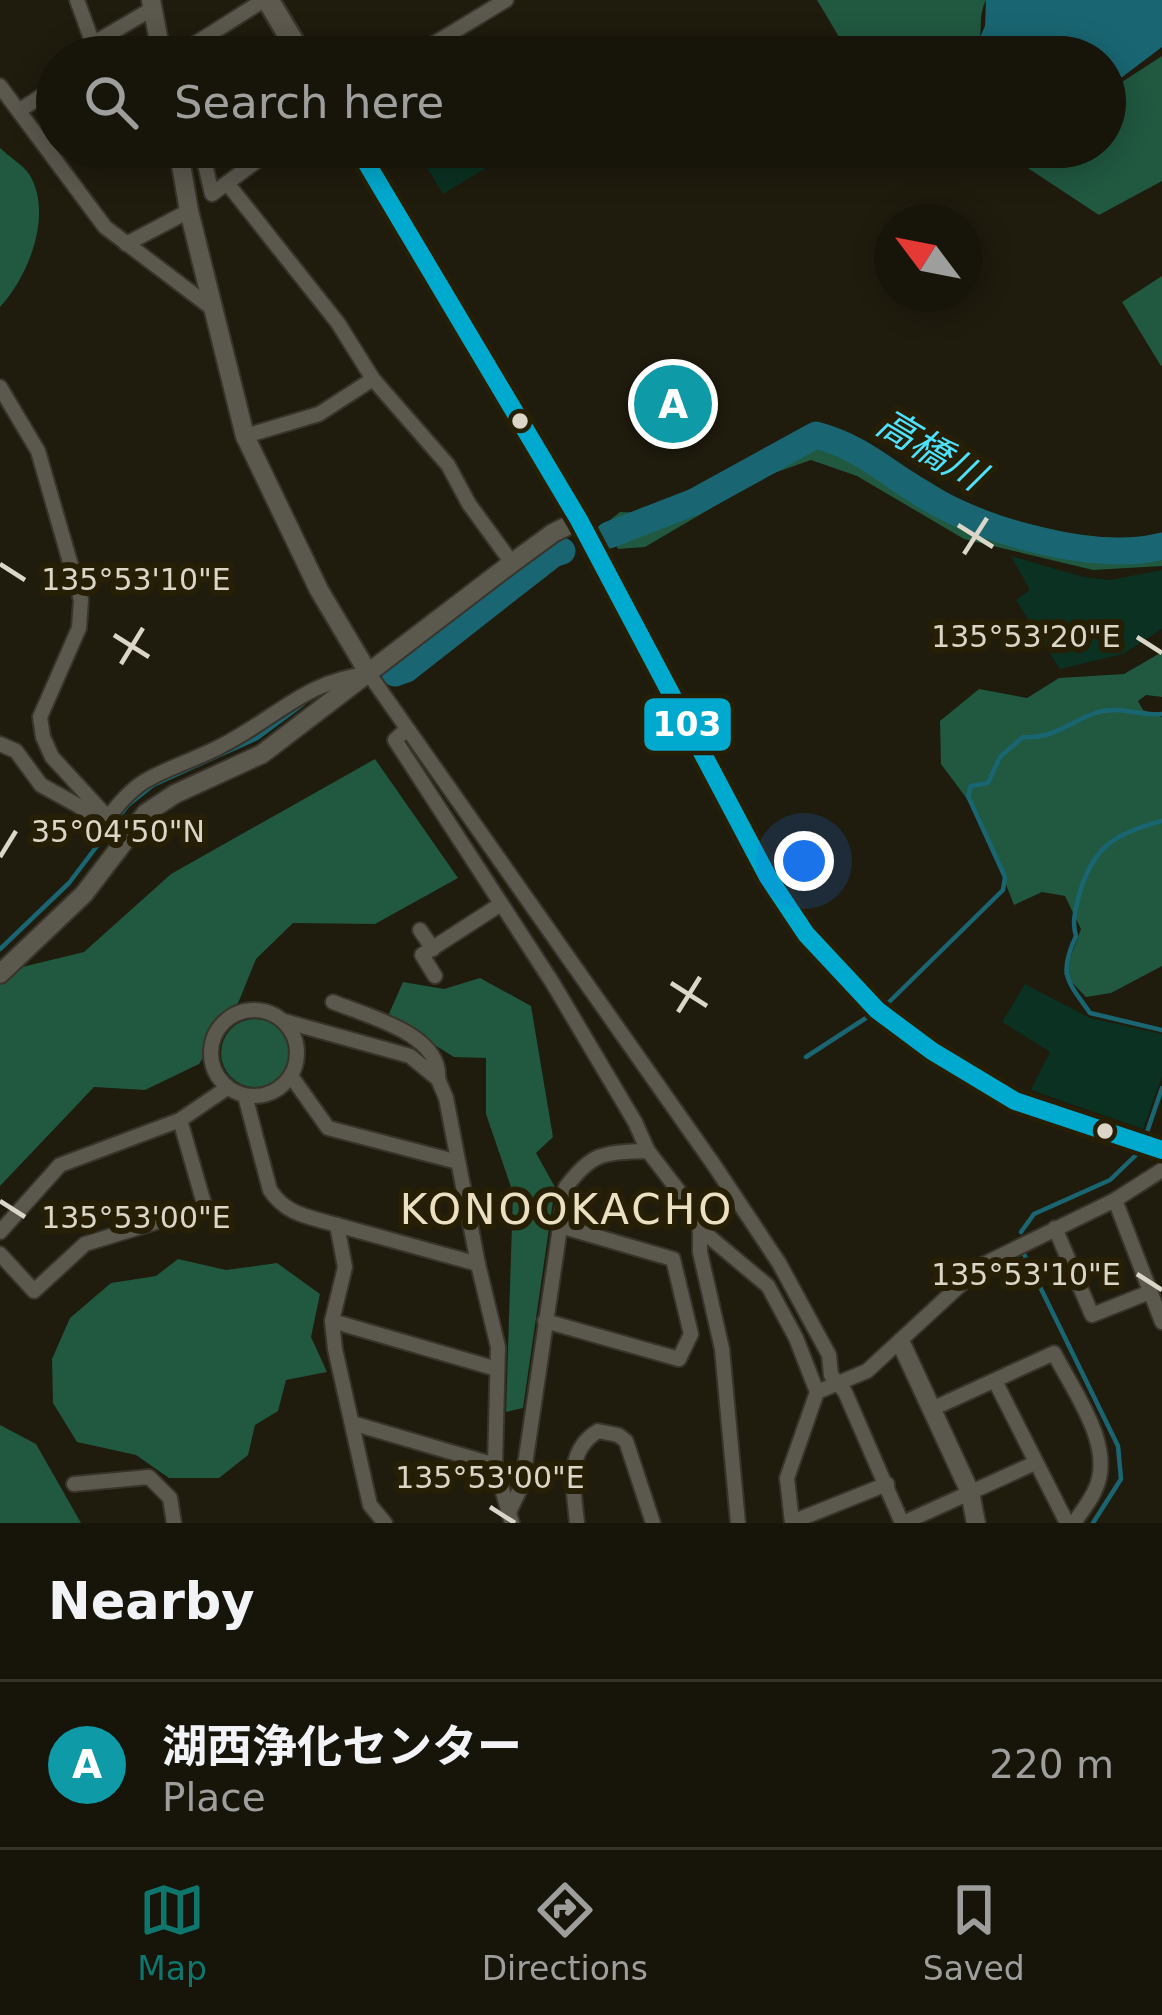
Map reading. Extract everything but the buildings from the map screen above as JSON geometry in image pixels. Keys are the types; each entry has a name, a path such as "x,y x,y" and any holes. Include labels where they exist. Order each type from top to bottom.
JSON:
{"main road":[{"path":"266,0 289,36"},
{"path":"369,168 582,525 768,877 806,934 860,994 932,1051 1015,1101 1162,1150"}],"street":[{"path":"77,0 90,36"},
{"path":"207,36 266,0"},
{"path":"447,36 506,0"},
{"path":"100,36 152,4 158,36"},
{"path":"0,86 36,132"},
{"path":"20,110 36,100"},
{"path":"62,168 105,227 213,308"},
{"path":"182,168 245,436 319,590 369,674 715,1165 778,1263 829,1355 836,1382 845,1392 902,1523 1035,1463"},
{"path":"206,168 212,194 247,168"},
{"path":"227,183 338,322 374,379 448,465 469,504 512,562"},
{"path":"126,244 189,211"},
{"path":"245,436 319,414 374,379"},
{"path":"0,387 38,451 81,601 80,628 40,717 43,736 52,757 127,836"},
{"path":"0,974 84,895 146,813 175,794 262,754 553,532 582,525"},
{"path":"0,744 16,751 41,785 79,806 101,827 147,780 249,732 318,685 337,677 369,674"},
{"path":"407,729 395,740 553,982 648,1151 691,1208 700,1229 700,1252 722,1348 737,1523"},
{"path":"435,976 422,955 501,904"},
{"path":"420,930 433,949"},
{"path":"333,1002 407,1034 433,1052 440,1064 438,1079"},
{"path":"284,1022 295,1038 298,1057 292,1076 271,1094 245,1096 227,1088 216,1075 212,1041 220,1025 234,1014 251,1010 410,1056 438,1079 446,1098 498,1347 495,1466 511,1517"},
{"path":"292,1076 328,1128 458,1162"},
{"path":"0,1232 60,1166 180,1120 227,1088"},
{"path":"245,1096 270,1190 279,1203 294,1213 478,1264"},
{"path":"0,1254 34,1291 85,1244 205,1207 180,1120"},
{"path":"511,1517 522,1485 566,1187 585,1162 611,1152 648,1151"},
{"path":"817,1392 867,1371 982,1265 1115,1201 1162,1170"},
{"path":"1115,1201 1162,1322"},
{"path":"337,1226 345,1267 332,1321 370,1505 385,1523"},
{"path":"545,1322 680,1359 691,1334 673,1259 560,1226"},
{"path":"1055,1228 1092,1315 1150,1292"},
{"path":"700,1229 768,1286 817,1392 787,1478 792,1522 887,1484"},
{"path":"332,1321 497,1369"},
{"path":"901,1343 970,1492 976,1523"},
{"path":"934,1408 1054,1354 1096,1437 1101,1464 1097,1487 1070,1523 995,1381"},
{"path":"829,1355 845,1367 867,1371"},
{"path":"352,1423 495,1466"},
{"path":"577,1523 572,1468 589,1437 606,1431 626,1441 653,1523"},
{"path":"74,1484 149,1477 170,1498 174,1523"}],"green space":[{"path":"817,0 986,0 980,36 838,36"},
{"path":"1162,56 1162,181 1099,215 1028,168 1126,168 1126,79"},
{"path":"0,148 29,174 39,207 28,262 0,307"},
{"path":"428,168 486,168 443,194"},
{"path":"1162,276 1162,365 1161,366 1122,302"},
{"path":"817,428 864,442 979,512 1118,545 1162,536 1162,566 1093,570 964,539 857,476 811,460 766,476 645,547 618,549 605,524 620,512 644,513"},
{"path":"1011,556 1110,580 1162,570 1162,629 1123,654 1060,669 1016,600 1030,590"},
{"path":"1162,652 1162,697 1146,695 1138,701 1143,710 1162,717 1162,966 1111,993 1086,997 1064,974 1081,929 1065,896 1042,892 1014,905 979,815 941,764 940,721 979,689 1027,698 1059,678 1124,674"},
{"path":"375,759 458,878 375,924 293,923 256,959 239,1001 199,1064 145,1090 94,1087 0,1186 0,985 18,968 84,952 171,874"},
{"path":"480,978 531,1006 553,1137 536,1153 555,1187 523,1408 506,1412 513,1193 486,1114 486,1058 454,1057 388,1016 403,982 444,989"},
{"path":"1025,984 1090,1018 1162,1034 1162,1076 1143,1129 1031,1090 1050,1052 1002,1022"},
{"path":"255,1019 279,1029 289,1053 279,1077 255,1087 231,1077 221,1053 231,1029"},
{"path":"178,1259 226,1270 277,1263 320,1294 311,1337 327,1372 286,1380 278,1411 255,1425 248,1455 219,1478 169,1478 136,1455 77,1442 53,1403 52,1359 70,1318 111,1283 156,1276"},
{"path":"0,1425 36,1444 81,1523 0,1523"}],"water":[{"path":"986,0 1162,0 1162,47 1126,74 1126,36 980,36"}],"waterway":[{"name":"高橋川","path":"609,535 694,502 816,435 862,454 953,511 1010,533 1106,550 1162,546"},
{"name":"高橋川","path":"395,673 562,551"},
{"name":"高橋川","path":"0,949 69,883 128,805 153,785 257,738 303,704"},
{"path":"885,1006 1003,890 1005,877 968,796 971,786 988,783 1000,757 1023,737 1052,733 1104,711 1162,714"},
{"path":"1162,821 1117,838 1097,855 1077,904 1076,936 1066,969 1090,1013 1162,1030"},
{"path":"806,1057 866,1018"},
{"path":"1147,1132 1162,1088"},
{"path":"1021,1232 1034,1214 1110,1180 1136,1155"},
{"path":"1021,1248 1118,1446 1121,1479 1093,1523"}],"transit line":[{"name":"103","path":"369,168 579,520 768,877 806,934 877,1010 932,1051 1015,1101 1162,1150"}],"place":[{"name":"湖西浄化センター","path":"673,404"}],"district":[{"name":"KONOOKACHO","path":"567,1209"}]}
